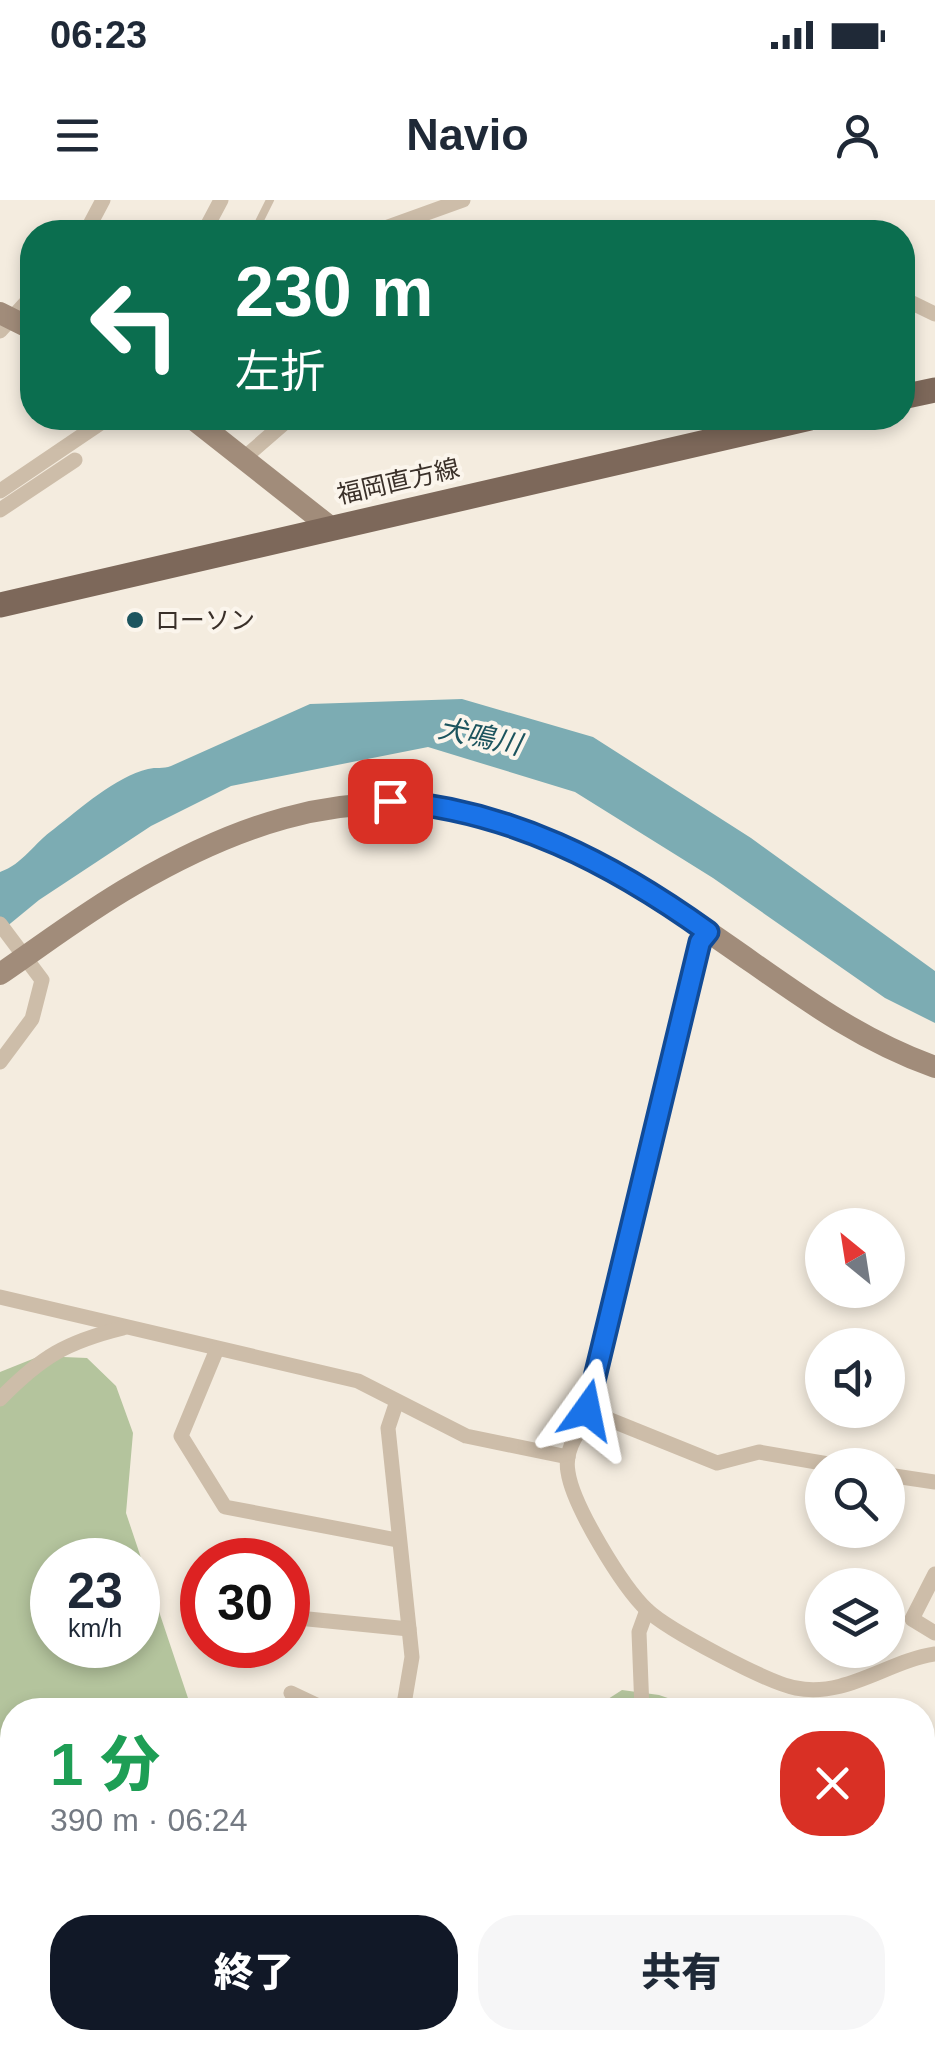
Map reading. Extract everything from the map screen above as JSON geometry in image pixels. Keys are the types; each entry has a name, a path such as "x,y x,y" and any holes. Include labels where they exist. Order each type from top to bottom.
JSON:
{"main road":[{"name":"福岡直方線","path":"0,605 757,430"}],"street":[{"path":"399,220 463,200"},
{"path":"0,491 90,430"},
{"path":"208,430 330,527"},
{"path":"244,458 276,430"},
{"path":"0,510 75,460"},
{"path":"0,974 132,886 226,838 310,810 390,801 471,812 564,845 627,878 804,1003 857,1034 935,1067"},
{"path":"0,924 42,980 40,1002 22,1036 0,1062"},
{"path":"708,932 700,942 592,1382 590,1418 568,1457 572,1484 601,1544 647,1610 687,1636 796,1688 830,1689 935,1654"},
{"path":"0,1298 358,1382 466,1436 568,1457"},
{"path":"0,1399 45,1356 81,1338 127,1327"},
{"path":"217,1349 181,1436 225,1507 397,1540"},
{"path":"396,1404 388,1428 412,1656 405,1698"},
{"path":"590,1418 605,1415 717,1463 759,1452 805,1460"},
{"path":"905,1478 935,1482"},
{"path":"935,1574 912,1619 935,1633"},
{"path":"642,1698 639,1632 647,1610"},
{"path":"310,1619 409,1629"},
{"path":"292,1693 302,1698"}],"green space":[{"path":"40,1356 87,1358 116,1386 133,1433 126,1513 134,1538 30,1538 30,1668 160,1668 160,1614 188,1698 0,1698 0,1372"},
{"path":"622,1690 668,1698 610,1698"}],"water":[{"name":"犬鳴川","path":"462,699 593,737 751,838 935,971 935,1023 885,998 713,878 575,792 428,747 231,786 151,826 39,900 0,932 0,872 15,864 98,794 123,779 148,769 171,766 310,704"}],"place":[{"name":"ローソン","path":"135,620"}],"route":[{"path":"390,801 453,808 551,840 627,878 708,932 700,942 587,1410"}]}
